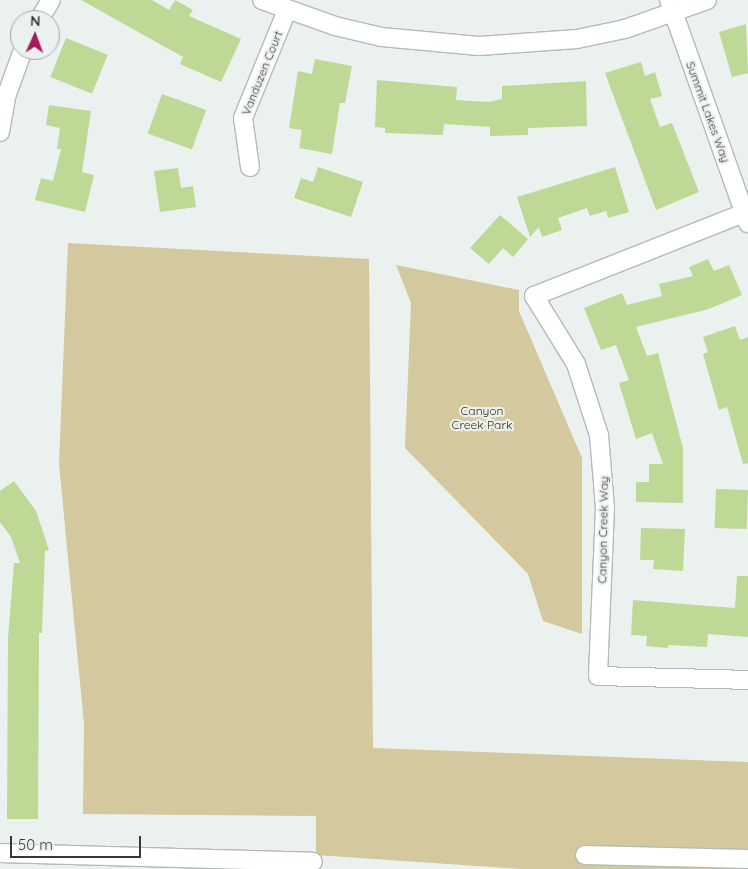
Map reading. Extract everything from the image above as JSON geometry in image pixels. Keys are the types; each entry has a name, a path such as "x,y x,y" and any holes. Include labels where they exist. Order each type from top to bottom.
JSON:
{"street":[{"path":"262,0 287,10 382,37 480,46 577,39 671,7 707,0"},
{"name":"Summit Lakes Way","path":"671,7 746,218"},
{"name":"Vanduzen Court","path":"250,167 243,118 287,10"},
{"path":"0,132 7,94 19,60"},
{"name":"Canyon Creek Way","path":"746,218 534,296 576,364 599,435 606,508 598,676 748,680"},
{"path":"0,853 217,864 313,862"},
{"path":"585,855 748,859"}],"green space":[{"path":"68,243 369,259 373,748 748,762 748,869 521,869 316,855 316,816 83,814 84,724 59,464"},
{"name":"Canyon Creek Park","path":"396,265 519,290 519,311 582,458 582,634 543,621 528,574 405,448 411,303"}],"building":[{"path":"81,0 152,0 169,10 175,0 193,10 189,16 241,39 221,82 180,64 183,57"},
{"path":"746,24 748,73 732,77 719,32"},
{"path":"66,38 108,55 92,94 50,77 57,60 60,60 60,53"},
{"path":"315,59 352,66 345,103 340,103 332,154 299,148 302,130 289,128 298,71 312,74"},
{"path":"641,62 645,76 655,72 662,96 650,99 660,127 672,123 699,192 656,210 605,73"},
{"path":"377,80 457,87 456,100 489,102 502,99 502,86 586,81 587,126 528,128 528,135 490,136 490,127 444,124 443,135 385,133 385,128 375,127"},
{"path":"162,94 206,110 192,150 148,133"},
{"path":"49,105 91,111 82,172 94,175 85,212 35,200 41,178 53,181 61,149 57,149 60,128 46,125"},
{"path":"318,167 363,182 351,217 294,198 301,178 313,182"},
{"path":"615,167 629,212 608,218 606,211 590,216 587,208 558,218 562,230 542,237 539,227 530,237 517,197"},
{"path":"178,168 181,188 193,186 196,207 160,212 154,171"},
{"path":"500,215 528,239 513,257 503,248 489,264 470,248"},
{"path":"708,259 714,271 729,265 742,295 709,309 636,327 647,356 658,353 683,448 683,503 636,502 636,482 649,482 649,464 663,464 652,433 636,439 619,383 629,380 616,345 601,350 584,308 622,293 627,305 662,296 659,284 693,276 689,267"},
{"path":"735,326 740,340 748,337 748,463 743,464 727,407 719,410 703,354 708,352 703,337"},
{"path":"14,481 36,511 49,550 45,551 42,633 39,633 38,819 7,819 8,638 14,563 20,563 11,537 0,522 0,491"},
{"path":"716,489 748,490 747,529 715,528"},
{"path":"641,528 685,529 683,571 653,569 654,560 640,560"},
{"path":"737,576 748,576 748,637 708,634 707,647 668,645 668,648 646,646 647,636 631,635 633,600 735,608"}]}
